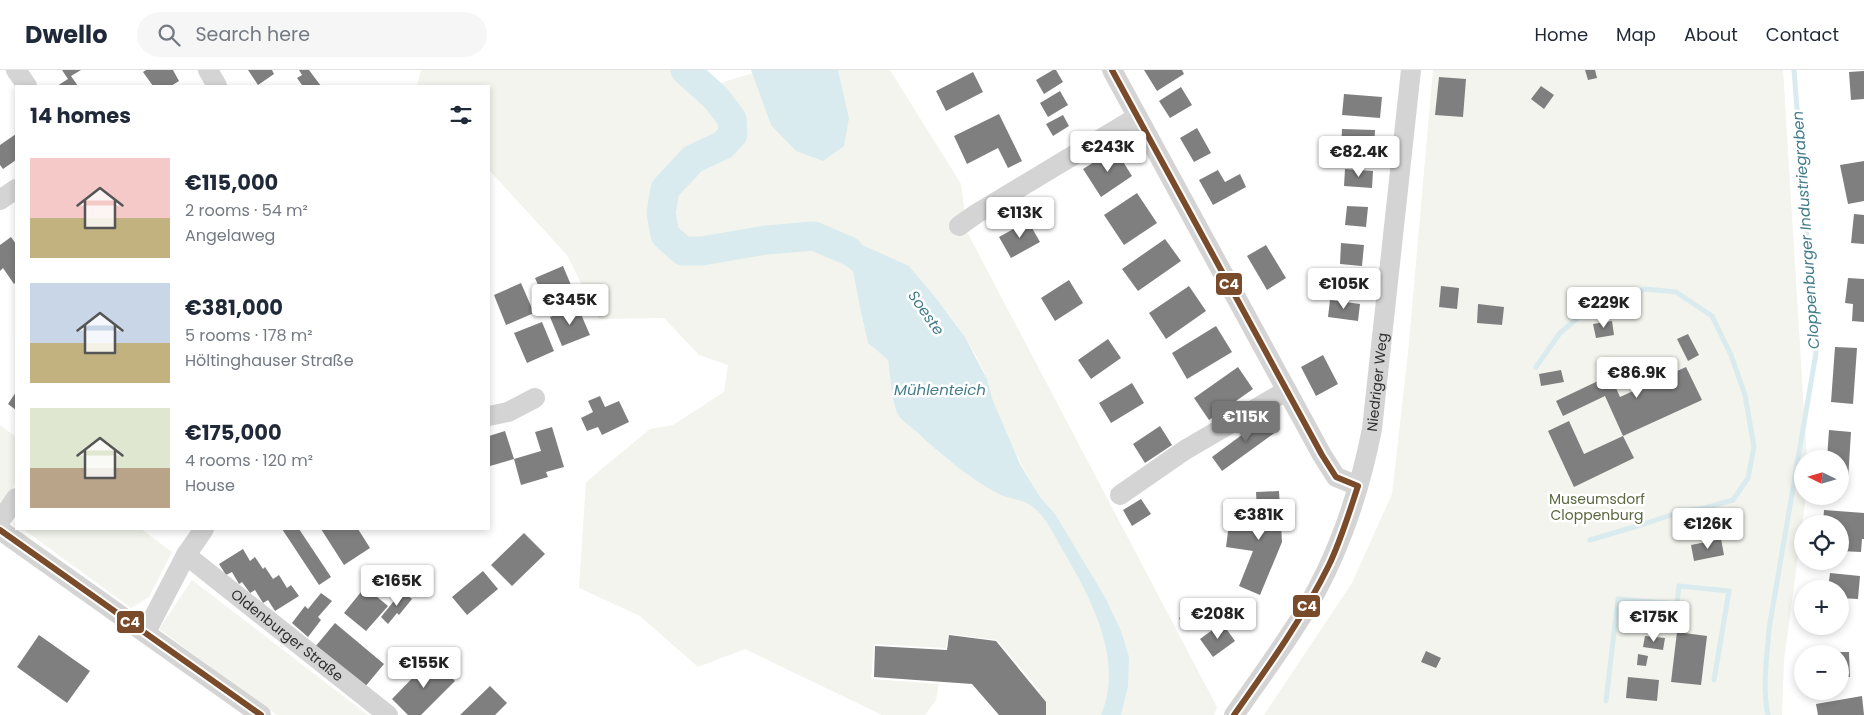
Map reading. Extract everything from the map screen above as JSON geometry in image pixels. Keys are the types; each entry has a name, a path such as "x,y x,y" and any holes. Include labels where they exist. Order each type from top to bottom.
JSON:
{"street":[{"path":"16,70 26,85"},
{"path":"208,70 216,85"},
{"path":"1112,70 1286,391 1336,477 1358,486"},
{"name":"Niedriger Weg","path":"1234,715 1294,629 1309,602 1340,542 1358,486 1372,429 1411,70"},
{"path":"959,226 1137,117"},
{"path":"0,200 15,190"},
{"path":"1120,495 1185,450 1286,391"},
{"path":"490,416 508,412 535,398"},
{"path":"0,521 15,499"},
{"path":"0,530 261,715"},
{"path":"146,632 186,555 203,530"},
{"name":"Oldenburger Straße","path":"186,555 388,715"}],"green space":[{"path":"421,70 699,70 714,85 753,73 771,125 849,118 838,70 890,70 961,184 967,232 1217,707 1214,715 1046,715 1046,702 1038,692 1040,691 997,640 949,634 946,648 874,644 871,679 939,684 936,700 925,715 882,715 745,649 698,667 640,616 579,588 586,482 650,429 673,425 724,392 728,365 699,355 664,318 599,319 567,255 490,171 490,85 417,85","holes":["909,266 942,306 972,348 980,363 1008,438 1040,497 1002,495 969,475 937,451 891,386 888,360 868,343 853,271"]},
{"name":"Museumsdorf Cloppenburg","path":"1433,70 1783,70 1806,450 1794,450 1794,505 1805,505 1803,515 1794,515 1794,570 1796,570 1784,660 1782,715 1264,715 1352,583 1392,494 1408,353"},
{"path":"0,425 15,436 15,484 0,502"},
{"path":"24,530 142,530 172,552 149,597 131,608"},
{"path":"192,580 368,715 277,715 159,629"}],"water":[{"path":"751,70 838,70 849,118 844,146 823,161 796,151 771,125"},
{"name":"Mühlenteich","path":"817,231 849,239 909,266 965,337 987,379 993,401 1020,464 1040,497 1055,514 1105,597 1121,631 1129,657 1128,686 1121,715 1101,715 1107,693 1109,671 1106,649 1092,606 1049,526 1038,511 1030,505 1001,495 967,474 901,418 893,397 888,360 868,343 853,271 813,242"}],"building":[{"path":"62,70 81,70 71,76 77,85 59,85 68,79"},
{"path":"146,70 173,70 179,81 173,85 152,85 143,72"},
{"path":"248,70 272,70 274,74 258,85"},
{"path":"299,70 309,70 320,85 302,85 297,78 302,75"},
{"path":"1056,70 1063,82 1044,94 1036,80"},
{"path":"1144,70 1182,70 1184,74 1157,91"},
{"path":"1585,70 1595,70 1597,78 1588,80"},
{"path":"1864,71 1864,99 1851,100 1849,72"},
{"path":"973,72 983,92 946,111 936,91"},
{"path":"1439,77 1466,79 1463,117 1435,115"},
{"path":"1541,86 1554,95 1544,109 1531,99"},
{"path":"1181,87 1192,105 1170,118 1159,101"},
{"path":"1060,91 1068,105 1048,117 1040,103"},
{"path":"1344,94 1382,97 1380,118 1342,115"},
{"path":"999,114 1022,161 1008,168 998,148 967,164 954,136"},
{"path":"1063,115 1069,126 1053,136 1046,124"},
{"path":"1197,128 1211,153 1194,162 1180,138"},
{"path":"1342,129 1375,130 1374,152 1341,150"},
{"path":"15,135 15,161 3,169 0,165 0,145"},
{"path":"1115,149 1132,176 1101,197 1083,169"},
{"path":"1864,161 1864,201 1848,204 1840,165"},
{"path":"1345,169 1373,171 1372,188 1344,186"},
{"path":"1218,170 1225,182 1240,174 1246,187 1213,205 1199,180"},
{"path":"1137,193 1157,223 1124,245 1104,215"},
{"path":"1347,206 1368,207 1366,227 1345,225"},
{"path":"1854,214 1864,215 1864,244 1851,243"},
{"path":"1028,221 1040,242 1011,258 999,237"},
{"path":"11,237 15,243 14,284 3,268 0,271 0,245"},
{"path":"1165,239 1181,261 1138,291 1122,269"},
{"path":"1341,243 1364,245 1362,266 1340,264"},
{"path":"1266,245 1286,278 1267,290 1247,256"},
{"path":"563,266 576,297 548,308 535,278"},
{"path":"1848,278 1864,279 1864,322 1852,321 1853,304 1845,303"},
{"path":"1069,280 1083,303 1055,321 1041,298"},
{"path":"521,283 534,313 506,325 494,295"},
{"path":"1189,286 1206,311 1166,339 1149,313"},
{"path":"1441,286 1459,288 1457,309 1439,307"},
{"path":"1330,300 1360,304 1358,321 1328,317"},
{"path":"1478,304 1504,307 1502,325 1477,323"},
{"path":"577,305 590,335 562,346 550,317"},
{"path":"1612,321 1614,335 1596,338 1593,324"},
{"path":"542,322 554,351 527,363 514,333"},
{"path":"1216,326 1232,352 1187,379 1172,353"},
{"path":"1688,334 1699,355 1688,361 1677,339"},
{"path":"1108,339 1121,358 1091,379 1078,360"},
{"path":"1835,347 1857,348 1853,404 1831,402"},
{"path":"1323,355 1338,384 1316,396 1301,367"},
{"path":"1238,367 1253,389 1209,420 1194,398"},
{"path":"1686,367 1702,400 1623,436 1605,396 1563,416 1556,401 1619,371 1625,384 1616,388 1620,397"},
{"path":"1561,370 1564,382 1541,386 1539,374"},
{"path":"1132,383 1144,403 1111,423 1099,403"},
{"path":"15,394 15,409 8,404"},
{"path":"600,396 605,407 619,401 629,422 602,435 598,427 587,431 581,418 593,412 588,401"},
{"path":"1270,414 1280,429 1222,471 1212,457"},
{"path":"1569,421 1584,454 1623,436 1634,458 1574,487 1548,431"},
{"path":"1160,426 1172,445 1145,463 1133,444"},
{"path":"552,427 564,467 546,472 548,477 521,485 514,459 541,451 535,432"},
{"path":"1829,430 1851,432 1849,464 1849,450 1828,450"},
{"path":"505,431 514,459 490,466 490,436"},
{"path":"1279,491 1282,542 1260,595 1239,586 1253,551 1226,547 1229,524 1258,529 1256,492"},
{"path":"1141,499 1151,514 1132,526 1123,510"},
{"path":"1824,510 1864,513 1864,539 1862,539 1861,552 1849,551 1849,515 1824,515"},
{"path":"283,530 300,530 331,577 319,585"},
{"path":"322,530 359,530 370,548 344,565"},
{"path":"524,533 545,554 512,586 491,565"},
{"path":"1721,539 1724,555 1694,561 1691,545"},
{"path":"243,549 250,561 255,557 273,579 279,575 287,588 291,585 299,596 275,611 268,600 263,603 255,590 250,593 242,582 239,584 232,572 226,575 219,564"},
{"path":"483,571 498,589 467,615 452,597"},
{"path":"1830,573 1860,576 1858,599 1849,598 1849,580 1829,580"},
{"path":"365,587 388,606 366,631 344,613"},
{"path":"402,591 412,599 399,615 397,613 388,624 381,617"},
{"path":"321,593 332,601 318,617 321,620 308,637 292,623 305,606 308,609"},
{"path":"1194,609 1202,621 1186,630 1179,618"},
{"path":"335,623 384,664 364,688 315,647"},
{"path":"1222,623 1235,641 1213,657 1200,639"},
{"path":"1677,632 1707,636 1701,685 1671,682"},
{"path":"39,635 90,671 67,703 17,667"},
{"path":"949,635 996,641 1046,702 1046,715 999,715 972,684 874,677 875,646 947,650"},
{"path":"1645,636 1665,638 1663,650 1643,647"},
{"path":"1426,651 1441,658 1436,668 1421,662"},
{"path":"1638,654 1648,656 1646,666 1637,665"},
{"path":"432,658 455,681 421,715 408,715 392,699"},
{"path":"1628,677 1659,680 1657,701 1626,698"},
{"path":"490,686 507,703 495,715 460,715"},
{"path":"1862,696 1864,715 1818,715 1816,704 1849,700 1849,698"}],"waterway":[{"name":"Soeste","path":"685,70 716,98 732,119 733,134 723,145 693,159 665,189 661,213 665,235 683,251 702,251 766,240 814,236 849,251"},
{"name":"Cloppenburger Industriegraben","path":"1768,715 1765,683 1769,629 1816,353 1794,70"},
{"path":"1536,367 1560,333 1587,310 1645,289 1676,292 1712,316 1731,355 1745,395 1754,447 1748,478 1733,500 1705,508 1683,511 1590,540"},
{"path":"1606,701 1618,599 1677,604 1679,586 1729,591 1714,680"}],"transit line":[{"name":"C4","path":"1112,70 1322,455 1336,477 1358,486"},
{"name":"C4","path":"1234,715 1285,642 1319,585 1345,526 1358,486"},
{"name":"C4","path":"0,530 261,715"}]}
